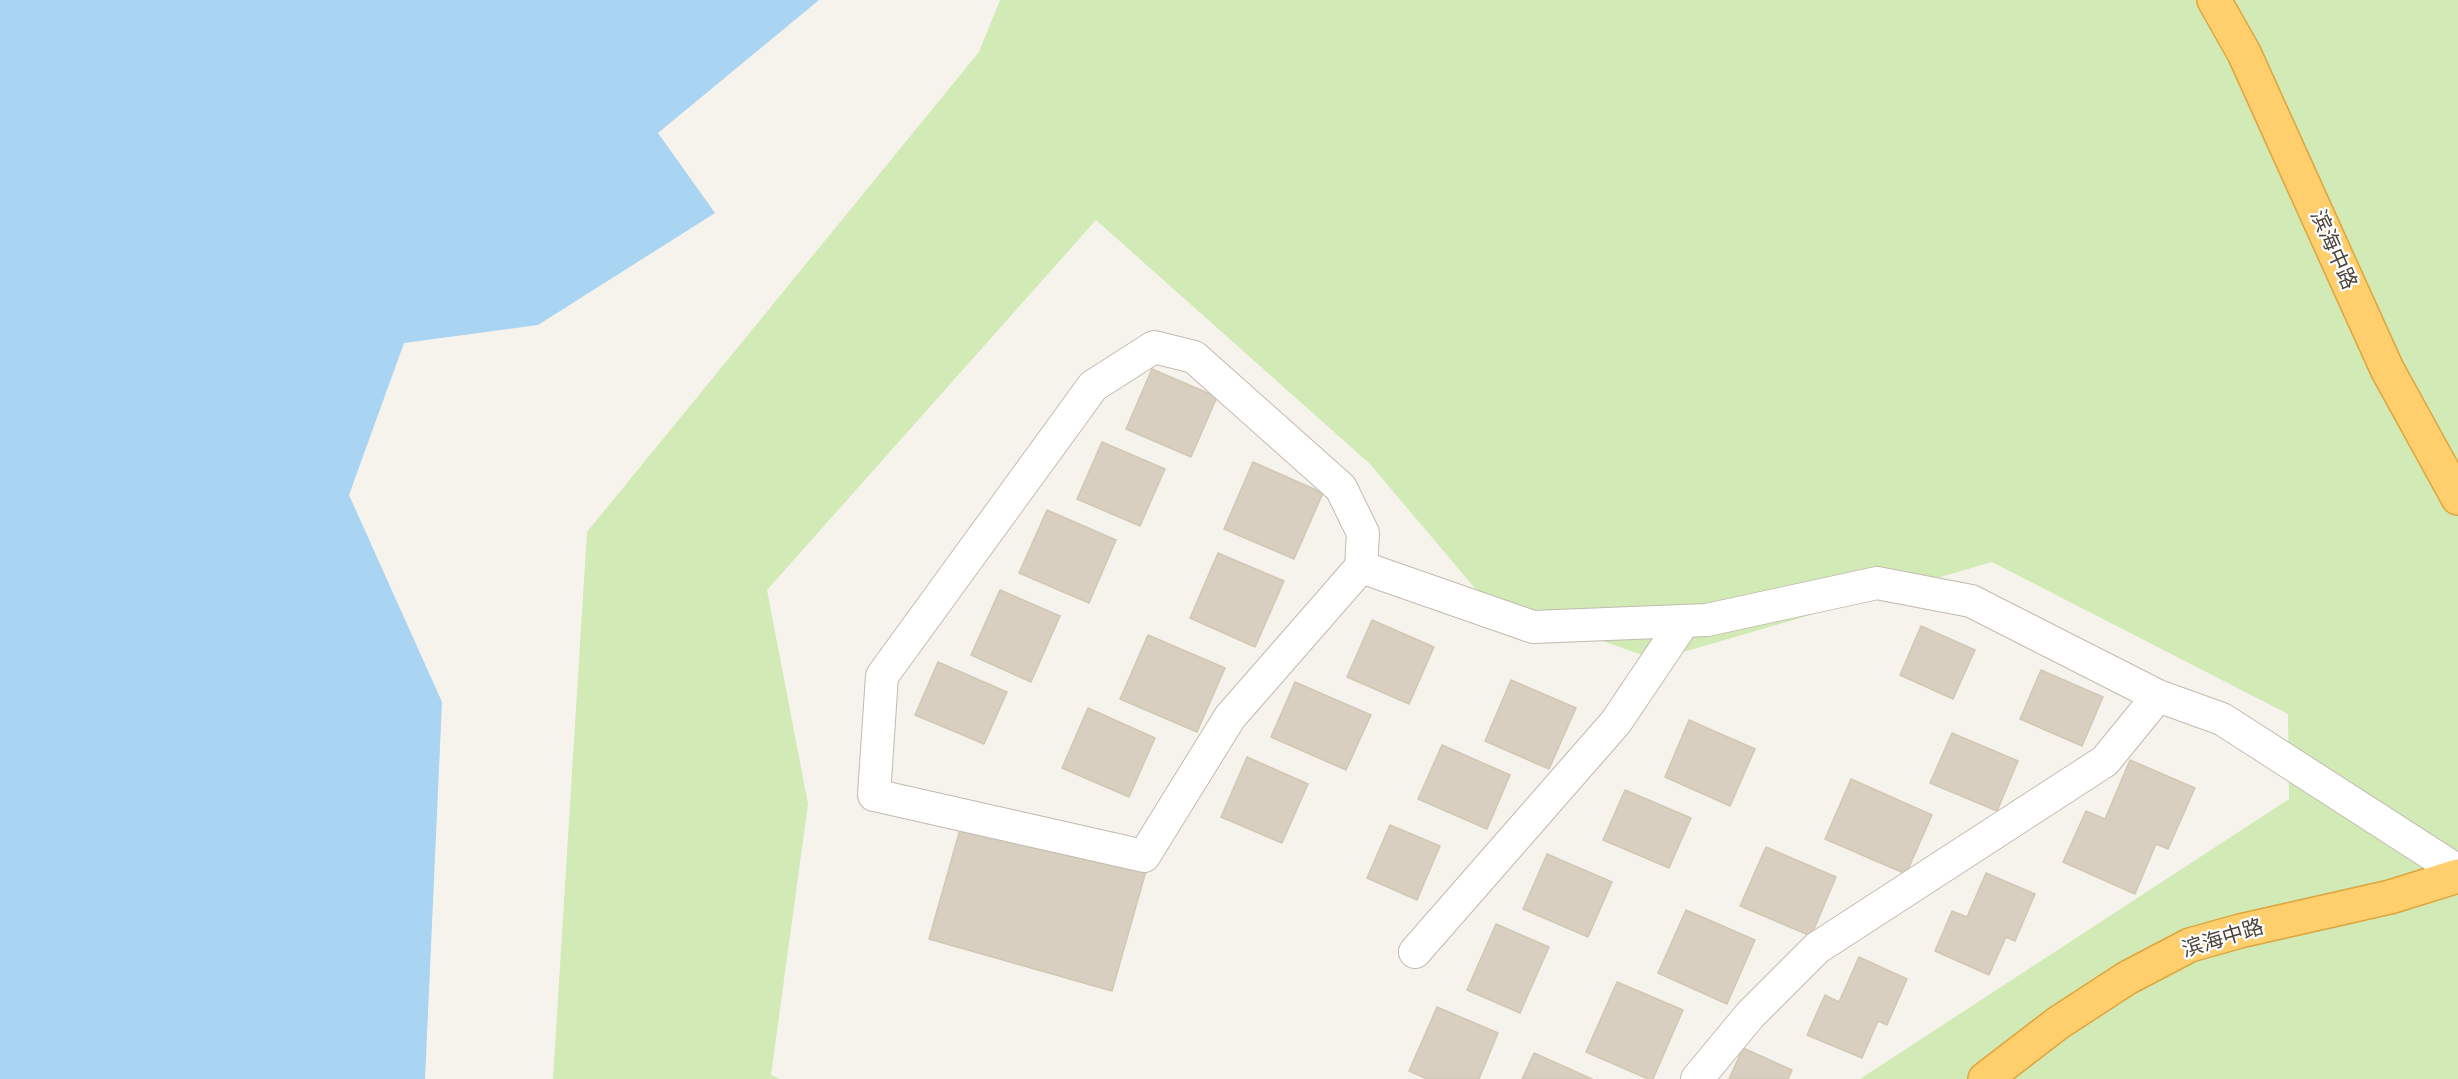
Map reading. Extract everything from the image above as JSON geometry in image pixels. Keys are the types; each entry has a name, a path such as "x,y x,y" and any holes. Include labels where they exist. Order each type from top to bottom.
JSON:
{"highway":[{"name":"滨海中路","path":"2214,0 2244,53 2387,369 2458,498"},
{"name":"滨海中路","path":"1985,1079 2058,1023 2127,978 2190,945 2240,931 2390,897 2458,876"}],"street":[{"path":"1154,347 1194,357 1341,488 1363,533 1360,567 1230,717 1144,856 874,795 882,676 1093,386 1154,347"},
{"path":"1360,567 1533,627 1707,620 1877,583 1971,601 2158,696 2222,718 2458,871"},
{"path":"1415,952 1616,722 1684,621"},
{"path":"1697,1079 1750,1015 1817,948 2105,761 2158,696"}],"green space":[{"path":"1000,0 2458,0 2458,1079 1860,1079 2289,799 2288,714 1992,562 1656,660 1484,599 1370,464 1096,220 767,590 808,804 771,1075 780,1079 553,1079 587,532 979,52"}],"water":[{"path":"0,0 819,0 658,133 715,213 538,325 404,343 349,495 442,702 425,1079 0,1079"}],"building":[{"path":"1152,369 1217,397 1191,457 1126,429"},
{"path":"1102,442 1165,469 1140,526 1077,499"},
{"path":"1253,462 1323,493 1294,559 1224,529"},
{"path":"1047,510 1116,540 1089,603 1019,573"},
{"path":"1218,553 1284,581 1255,647 1190,618"},
{"path":"1000,590 1060,616 1031,682 971,655"},
{"path":"1372,620 1434,647 1409,704 1347,677"},
{"path":"1921,626 1975,650 1953,699 1900,675"},
{"path":"1148,635 1225,668 1197,732 1120,699"},
{"path":"938,662 1007,692 984,744 915,715"},
{"path":"2041,670 2103,697 2082,746 2020,719"},
{"path":"1511,680 1576,708 1549,769 1485,741"},
{"path":"1295,682 1371,715 1346,770 1271,737"},
{"path":"1088,708 1155,738 1129,797 1062,768"},
{"path":"1689,720 1755,749 1730,806 1665,777"},
{"path":"1952,733 2018,761 1997,811 1930,783"},
{"path":"1442,745 1510,775 1487,829 1418,799"},
{"path":"1247,757 1308,784 1282,843 1221,817"},
{"path":"2130,760 2195,788 2168,849 2156,844 2135,894 2063,862 2086,811 2105,819"},
{"path":"1851,779 1932,815 1906,874 1825,839"},
{"path":"1625,790 1691,818 1669,868 1603,840"},
{"path":"963,819 1146,871 1112,991 929,939"},
{"path":"1390,825 1440,846 1417,900 1367,878"},
{"path":"1766,847 1836,877 1811,936 1740,906"},
{"path":"1547,854 1612,882 1588,937 1523,909"},
{"path":"1986,873 2035,894 2015,941 2006,937 1989,975 1935,951 1952,911 1967,917"},
{"path":"1686,910 1755,940 1727,1004 1658,973"},
{"path":"1496,924 1549,947 1520,1013 1467,990"},
{"path":"1859,957 1907,979 1887,1025 1878,1021 1862,1058 1807,1035 1825,995 1839,1002"},
{"path":"1617,982 1683,1010 1653,1079 1648,1079 1586,1052"},
{"path":"1437,1007 1498,1033 1479,1079 1427,1079 1409,1071"},
{"path":"1743,1048 1792,1070 1788,1079 1729,1079"},
{"path":"1534,1053 1592,1079 1522,1079"}]}
